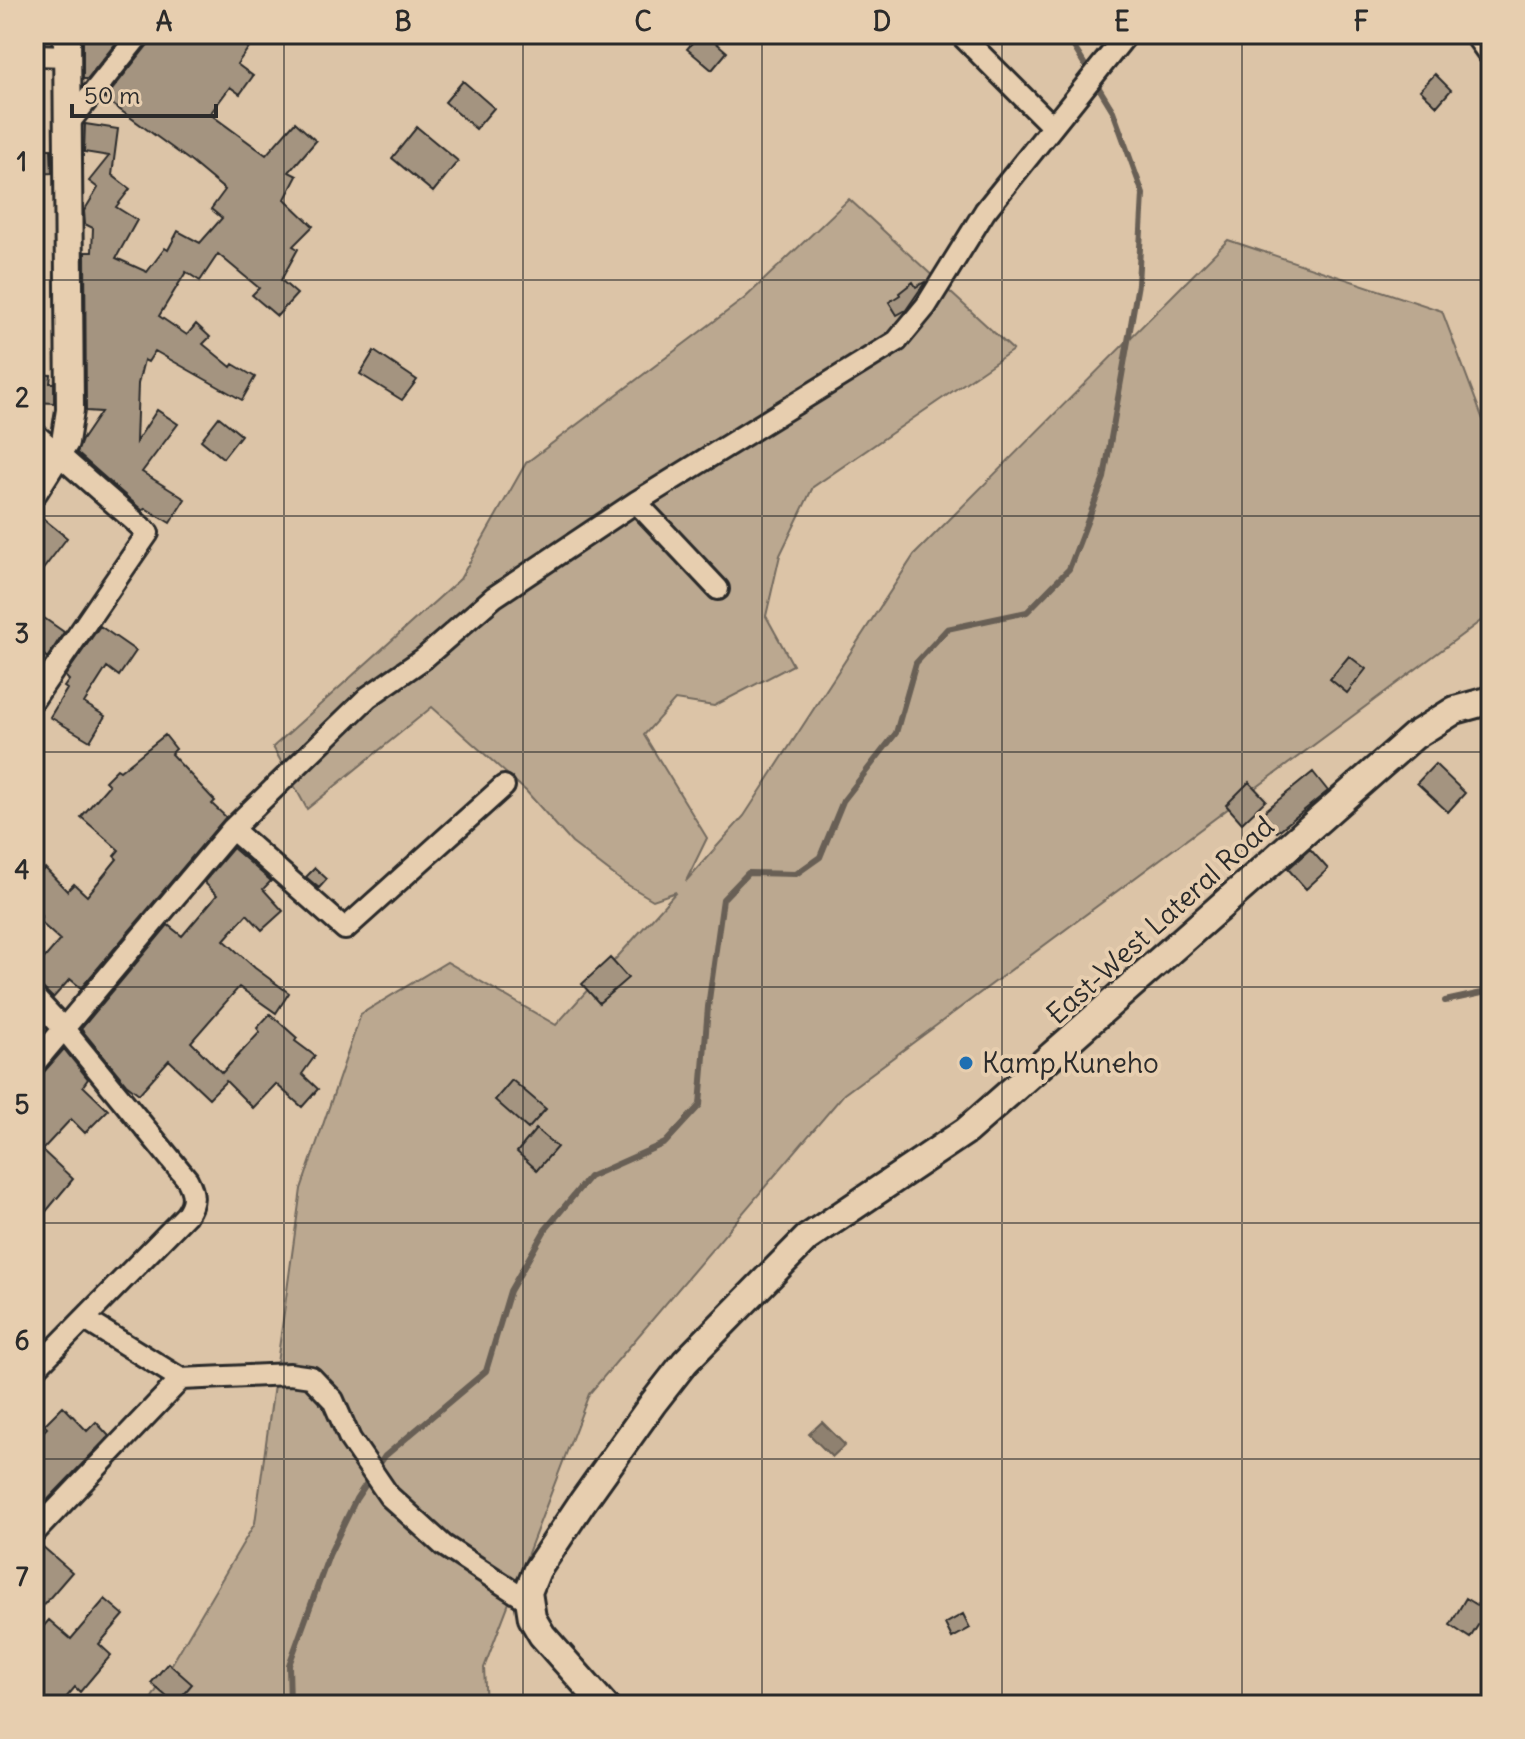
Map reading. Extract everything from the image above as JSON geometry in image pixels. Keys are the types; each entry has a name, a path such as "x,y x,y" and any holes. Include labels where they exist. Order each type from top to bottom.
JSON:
{"main road":[{"path":"1478,34 1491,52"},
{"path":"34,491 59,453 67,434 70,410 67,45"},
{"name":"East-West Lateral Road","path":"527,1600 530,1585 543,1560 653,1403 717,1327 790,1254 824,1225 948,1146 989,1113 1414,736 1455,710 1491,700"},
{"path":"527,1600 532,1618 542,1635 604,1705"}],"street":[{"path":"68,124 140,34"},
{"path":"960,34 1052,126"},
{"path":"34,1064 232,829 368,697 423,659 494,597 636,502 897,341 926,306 985,211 1127,34"},
{"path":"34,55 67,45"},
{"path":"34,433 148,533 34,699"},
{"path":"636,502 718,589"},
{"path":"232,829 345,929 504,786"},
{"path":"34,997 187,1179 193,1190 194,1203 186,1215 34,1370"},
{"path":"84,1319 181,1379 290,1374 311,1377 333,1400 350,1439 389,1496 443,1545 527,1600"},
{"path":"34,1533 181,1379"}],"shaded area":[{"path":"849,199 1013,350 813,487 780,555 766,616 793,665 714,706 675,700 644,735 707,838 686,881 744,816 914,555 1228,240 1442,311 1491,441 1490,614 844,1094 589,1394 484,1668 486,1705 143,1705 150,1701 255,1523 301,1189 361,1014 447,962 556,1025 676,892 653,900 623,882 572,843 526,791 432,707 307,809 273,747 460,579 526,463 745,298"},
{"path":"822,1422 845,1445 832,1457 809,1434"}],"building":[{"path":"83,34 123,34 87,79 83,79"},
{"path":"153,34 254,34 248,41 252,43 237,64 253,76 240,94 230,87 210,114 266,155 295,122 316,141 289,172 297,176 285,199 313,226 293,246 298,249 281,280 297,294 277,316 252,295 259,288 218,254 200,281 186,272 159,316 187,335 196,324 210,337 203,344 231,367 233,364 255,377 242,400 155,351 148,362 144,360 138,384 136,442 157,410 178,424 142,472 185,499 170,523 145,508 143,511 77,453 101,412 86,411 85,252 92,252 93,228 85,224 84,211 98,188 89,181 109,156 84,152 85,124 118,129 112,175 130,189 116,207 137,220 116,258 147,272 165,248 168,250 178,231 200,243 222,218 211,209 225,190 105,99"},
{"path":"700,34 706,34 727,52 712,70 687,49"},
{"path":"1435,74 1451,90 1437,106 1420,90"},
{"path":"463,81 494,108 476,129 445,102"},
{"path":"417,127 458,161 433,192 392,158"},
{"path":"34,149 51,149 52,173 34,174"},
{"path":"926,281 906,310 897,315 889,302 913,282 916,287"},
{"path":"374,351 417,380 402,400 360,374"},
{"path":"34,374 51,375 54,403 34,402"},
{"path":"219,417 241,435 223,458 201,440"},
{"path":"34,511 67,538 34,581"},
{"path":"34,611 64,632 47,658 34,645"},
{"path":"100,626 136,651 119,676 107,667 84,703 105,716 90,741 50,717 67,689 64,687 69,680 65,676"},
{"path":"1349,656 1366,669 1347,693 1330,679"},
{"path":"165,735 176,749 171,754 226,817 81,988 70,979 53,998 34,984 34,970 60,940 39,921 42,917 34,908 34,879 45,868 67,891 74,884 87,896 117,859 114,856 119,850 81,817 109,785 105,781 117,769 120,771"},
{"path":"1435,764 1465,793 1448,812 1417,783"},
{"path":"1313,772 1328,791 1277,832 1261,814"},
{"path":"1249,782 1266,800 1242,823 1226,805"},
{"path":"233,848 271,881 263,889 283,911 262,930 247,914 224,940 289,993 276,1013 239,987 191,1042 222,1073 260,1032 257,1028 270,1014 297,1038 295,1041 315,1056 302,1074 318,1089 302,1107 276,1084 253,1108 226,1081 209,1098 169,1060 139,1094 126,1084 81,1029 168,925 182,936 217,895 204,882"},
{"path":"1310,849 1328,869 1306,889 1288,869"},
{"path":"315,868 327,879 319,888 306,877"},
{"path":"610,958 628,978 599,1003 582,984"},
{"path":"64,1049 88,1079 83,1086 108,1110 85,1133 71,1119 42,1150 73,1179 34,1226 34,1077 44,1072"},
{"path":"512,1080 546,1109 528,1129 495,1100"},
{"path":"536,1129 557,1147 537,1170 517,1152"},
{"path":"63,1406 87,1431 96,1422 109,1436 34,1514 34,1441 47,1428 44,1425"},
{"path":"42,1546 72,1572 34,1616 34,1555"},
{"path":"1466,1598 1487,1611 1470,1638 1450,1625"},
{"path":"105,1599 124,1615 99,1644 111,1655 80,1692 75,1687 60,1705 34,1705 34,1637 49,1620 71,1639"},
{"path":"963,1614 970,1628 952,1638 945,1624"},
{"path":"168,1663 192,1684 175,1704 151,1683"}],"waterway":[{"path":"376,1469 385,1456 486,1371 510,1291 545,1230 589,1177 665,1143 700,1105 708,1007 723,899 748,873 796,874 820,857 843,801 896,733 916,663 947,629 1027,612 1069,569 1104,478 1138,284 1143,194 1113,111 1066,34"},
{"path":"1445,1001 1491,991"},
{"path":"290,1705 289,1665 329,1555 356,1499 370,1478"}],"place":[{"name":"Kamp Kuneho","path":"966,1063"}]}
